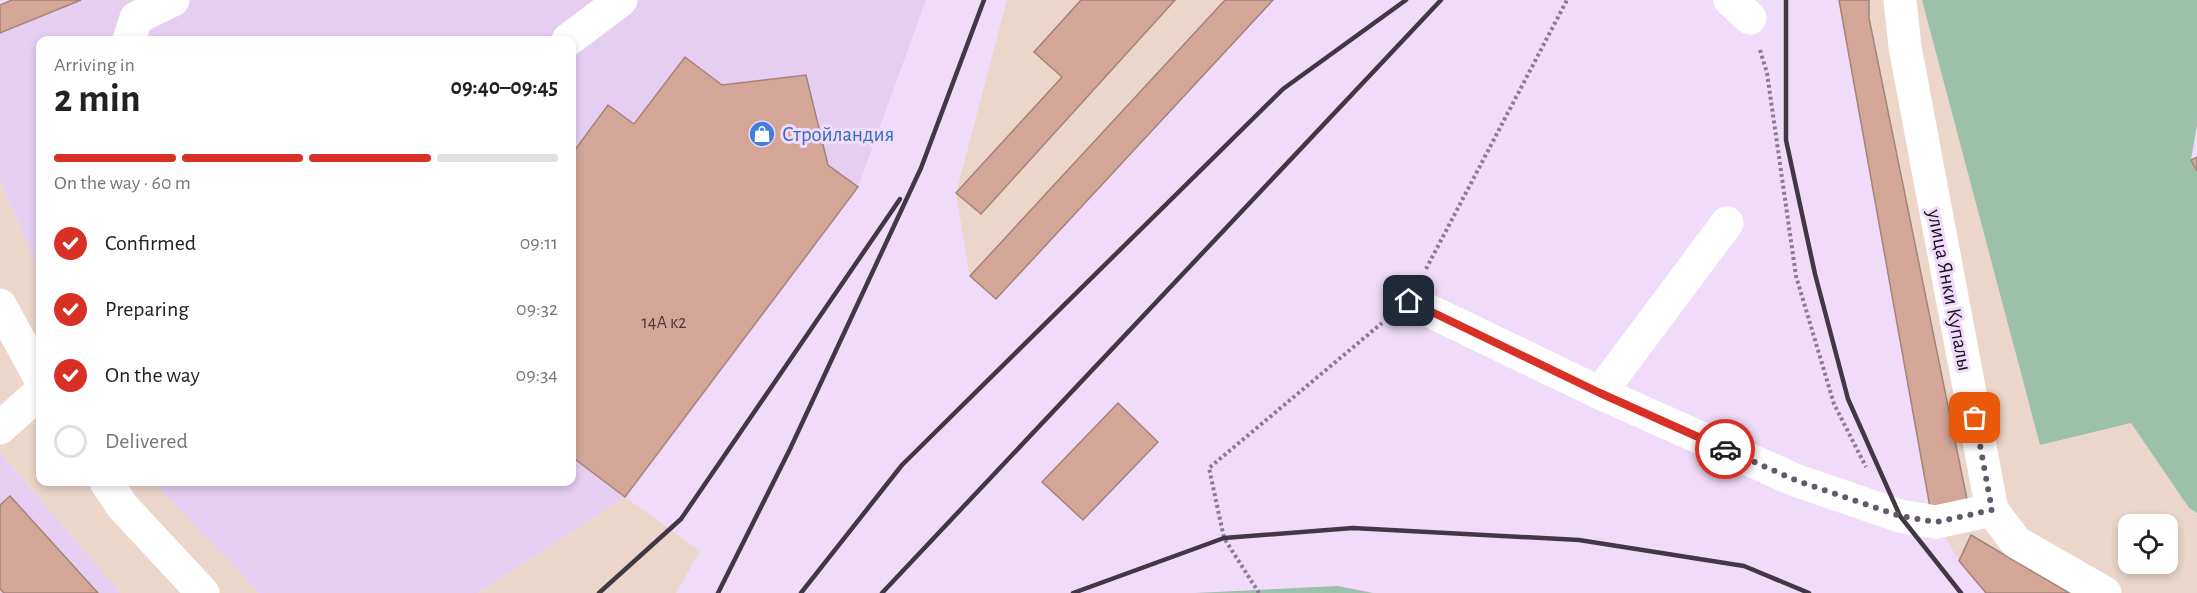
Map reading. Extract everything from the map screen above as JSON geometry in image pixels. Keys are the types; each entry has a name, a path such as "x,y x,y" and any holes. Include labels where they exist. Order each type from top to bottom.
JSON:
{"lane":[{"path":"130,36 136,18 173,0"},
{"path":"573,36 621,0"},
{"name":"улица Янки Купалы","path":"1900,0 1905,47 1992,510 2016,542 2105,593"},
{"path":"1600,393 1727,223"},
{"path":"1409,301 1600,393 1795,480 1900,516 1936,522 1992,510"},
{"path":"0,305 36,371"},
{"path":"0,428 36,396"},
{"path":"109,486 122,507 203,593"}],"path":[{"path":"1259,593 1224,538 1209,468 1409,301 1567,0"},
{"path":"1740,9 1767,73 1796,276 1834,404 1882,499 1900,516"}],"shaded area":[{"path":"82,0 926,0 858,187 625,497 478,593 260,593 157,486 576,486 576,36 36,36 36,265 0,180 0,34"},
{"path":"1007,0 1273,0 996,299 970,276 956,193"},
{"path":"1839,0 1922,0 2040,445 2131,423 2189,508 2197,513 2197,593 1986,593 1959,561 1931,513"},
{"path":"0,180 36,265 36,486 157,486 260,593 121,593 0,453"},
{"path":"0,453 121,593 0,593"},
{"path":"625,497 700,551 676,593 478,593"}],"green space":[{"path":"1922,0 2197,0 2197,125 2191,160 2197,171 2197,513 2189,508 2131,423 2040,445"},
{"path":"1338,586 1373,593 1195,593"}],"building":[{"path":"12,0 81,0 0,33 0,5"},
{"path":"1081,0 1175,0 981,214 956,193 1062,77 1034,52"},
{"path":"1225,0 1273,0 996,299 970,276"},
{"path":"1839,0 1869,0 1869,18 1969,509 1931,513"},
{"path":"685,57 722,85 806,75 828,165 858,187 625,497 576,460 576,149 608,105 634,124"},
{"path":"2197,157 2197,171 2191,160"},
{"path":"1118,403 1158,442 1083,520 1042,482"},
{"path":"10,496 98,593 4,593 0,589 0,505"},
{"path":"1971,535 2069,593 1986,593 1959,561"}],"railway":[{"path":"718,593 790,449 921,168 984,0"},
{"path":"801,593 902,465 1283,89 1406,0"},
{"path":"882,593 1441,0"},
{"path":"1786,0 1786,140 1815,274 1848,399 1900,516 1961,593"},
{"path":"599,593 681,519 900,199"},
{"path":"1073,593 1224,538 1353,528 1579,540 1744,566 1809,593"}],"way so far":[{"path":"1725,449 1795,480 1900,516 1936,522 1992,510 1975,418"}],"place":[{"name":"Стройландия","path":"762,134"}],"route":[{"path":"1409,301 1600,393 1725,449"}]}
